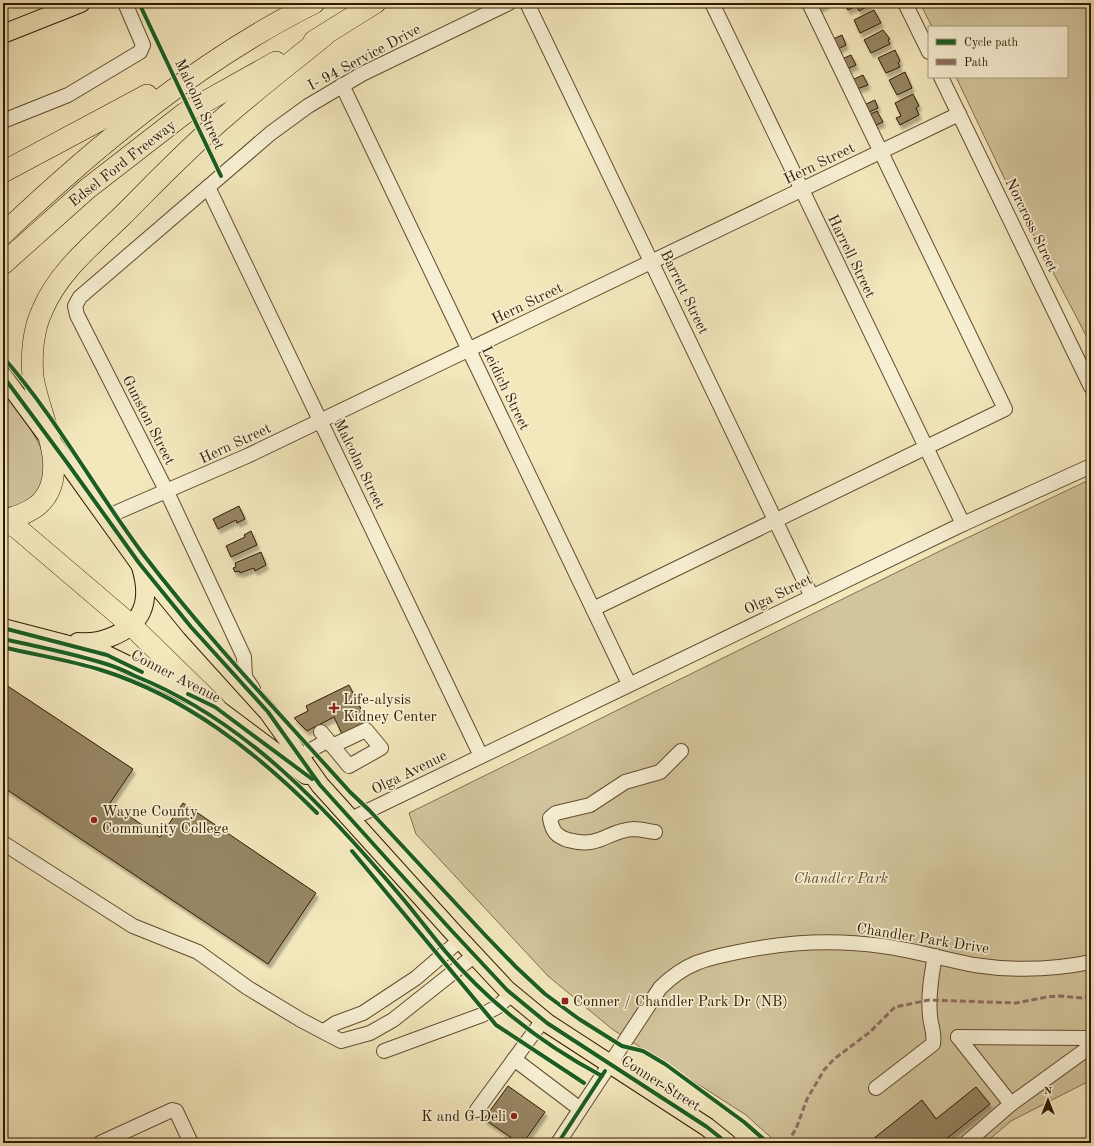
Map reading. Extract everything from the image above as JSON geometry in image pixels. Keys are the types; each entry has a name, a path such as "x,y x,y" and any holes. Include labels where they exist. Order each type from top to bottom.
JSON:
{"highway":[{"name":"Edsel Ford Freeway","path":"3,234 134,118 237,46 314,3"},
{"name":"Edsel Ford Freeway","path":"3,264 87,189 185,113 325,35 375,3"},
{"path":"3,521 26,513 36,507 51,488 54,475 50,439 35,387 33,352 41,313 59,280 146,192 225,116 325,35"},
{"path":"3,172 237,46"},
{"path":"3,521 17,528 132,626 215,707"}],"main road":[{"path":"3,34 81,3"},
{"name":"Conner Street","path":"3,376 139,564 206,645 268,712 320,785 460,940 512,994 543,1020 609,1065 707,1127 727,1143"},
{"path":"45,637 84,642 98,642 132,626 141,611 146,590 139,564"},
{"name":"Conner Avenue","path":"3,628 45,637 107,655 215,707 320,785"}],"street":[{"path":"3,121 68,95 140,52 143,45 125,3"},
{"name":"I- 94 Service Drive","path":"208,187 271,133 308,106 342,85 509,3"},
{"name":"Barrett Street","path":"527,3 812,597"},
{"name":"Harrell Street","path":"712,3 963,524"},
{"path":"593,609 1005,409 880,153 809,3"},
{"path":"905,3 928,50"},
{"name":"Norcross Street","path":"941,78 1091,387"},
{"name":"Leidich Street","path":"342,85 629,684"},
{"name":"Hern Street","path":"106,517 167,492 321,421 959,114"},
{"name":"Malcolm Street","path":"208,187 481,756"},
{"name":"Gunston Street","path":"208,187 80,297 76,306 77,315 167,492 244,657 245,677 268,712"},
{"name":"Olga Street","path":"481,756 963,524 1091,466"},
{"path":"300,756 327,740"},
{"path":"655,832 634,829 623,831 595,842 581,843 559,837 554,832 550,818 556,813 590,805 625,782 660,772 681,751"},
{"name":"Olga Avenue","path":"351,819 481,756"},
{"path":"3,844 133,926 198,952 248,988 301,1020 341,1041 370,1033 393,1020 475,955"},
{"path":"324,1031 336,1023 363,1014 416,978 460,940"},
{"name":"Chandler Park Drive","path":"558,1143 660,988 672,976 690,965 758,948 818,942 882,946 974,965 1006,969 1051,968 1091,962"},
{"path":"876,1088 934,1044 935,1034 930,1019 929,1000 930,982 935,956"},
{"path":"384,1051 482,1015 496,1007 512,994"},
{"path":"477,1110 543,1020"},
{"path":"1011,1104 958,1037 1091,1038"},
{"path":"966,1143 1011,1104 1091,1046"},
{"path":"514,1059 580,1109"},
{"path":"100,1143 172,1110 176,1111 191,1143"}],"green space":[{"path":"920,3 1091,3 1091,345 1008,186 956,78 1068,78 1068,26 932,26"},
{"path":"3,392 24,419 38,442 46,463 47,472 42,486 26,505 3,508"},
{"name":"Chandler Park","path":"1091,479 1091,1080 1011,1121 985,1143 777,1143 746,1115 612,1029 548,976 416,834 409,813 948,547"}],"building":[{"path":"814,3 827,3 827,4 817,9"},
{"path":"869,3 870,5 859,11 857,6 848,10 844,4"},
{"path":"874,10 881,23 860,33 854,20"},
{"path":"883,30 890,39 888,40 890,44 871,53 864,40"},
{"path":"842,35 846,45 836,50 831,40"},
{"path":"895,50 900,61 898,63 900,67 886,73 878,58"},
{"path":"851,55 856,65 845,70 840,60"},
{"path":"905,72 912,88 897,95 889,80"},
{"path":"863,75 868,85 854,90 850,81"},
{"path":"913,94 919,106 916,108 919,115 900,125 896,118 901,116 895,103"},
{"path":"875,100 878,108 867,113 864,105"},
{"path":"877,111 883,122 872,127 867,116"},
{"path":"239,506 245,519 237,523 236,520 218,529 213,519"},
{"path":"251,531 257,545 231,557 226,546 245,537 244,535"},
{"path":"261,552 266,565 255,571 254,568 240,573 239,571 235,572 233,568 236,567 235,563"},
{"name":"Wayne County Community College","path":"3,683 133,769 110,803 160,837 183,803 316,893 268,964 3,787"},
{"name":"Life-alysis Kidney Center","path":"349,685 367,721 342,734 334,717 307,731 294,718 308,711 306,706"},
{"name":"K and G Deli","path":"508,1086 545,1112 523,1143 519,1143 484,1119"},
{"path":"976,1087 990,1104 941,1143 868,1143 922,1100 936,1119"}],"marked path":[{"path":"787,1143 796,1129 807,1099 824,1070 834,1059 870,1032 895,1007 929,1000 1016,1003 1047,997 1060,996 1083,998 1091,995"}],"cycle path":[{"path":"139,3 221,176"},
{"path":"3,357 58,429 125,530 192,616 350,792 369,810 516,967 545,994 579,1019 622,1046 643,1051 665,1064 744,1122 768,1143"},
{"path":"3,376 139,563 191,627 268,712 320,785 507,990 547,1023 707,1127 727,1143"},
{"path":"3,628 107,655 142,672"},
{"path":"3,639 79,656 107,664 176,695 214,717 283,771 315,801 375,866 462,970 498,1005 558,1050 602,1076"},
{"path":"3,647 77,663 101,670 132,681 162,695 218,728 294,790 317,813"},
{"path":"188,694 215,707 312,779"},
{"path":"352,851 496,1025 584,1083"},
{"path":"558,1143 605,1071"}],"place":[{"name":"Life-alysis Kidney Center","path":"334,708"},
{"name":"Wayne County Community College","path":"94,820"},
{"name":"Conner / Chandler Park Dr (NB)","path":"565,1001"},
{"name":"K and G Deli","path":"514,1116"}]}
